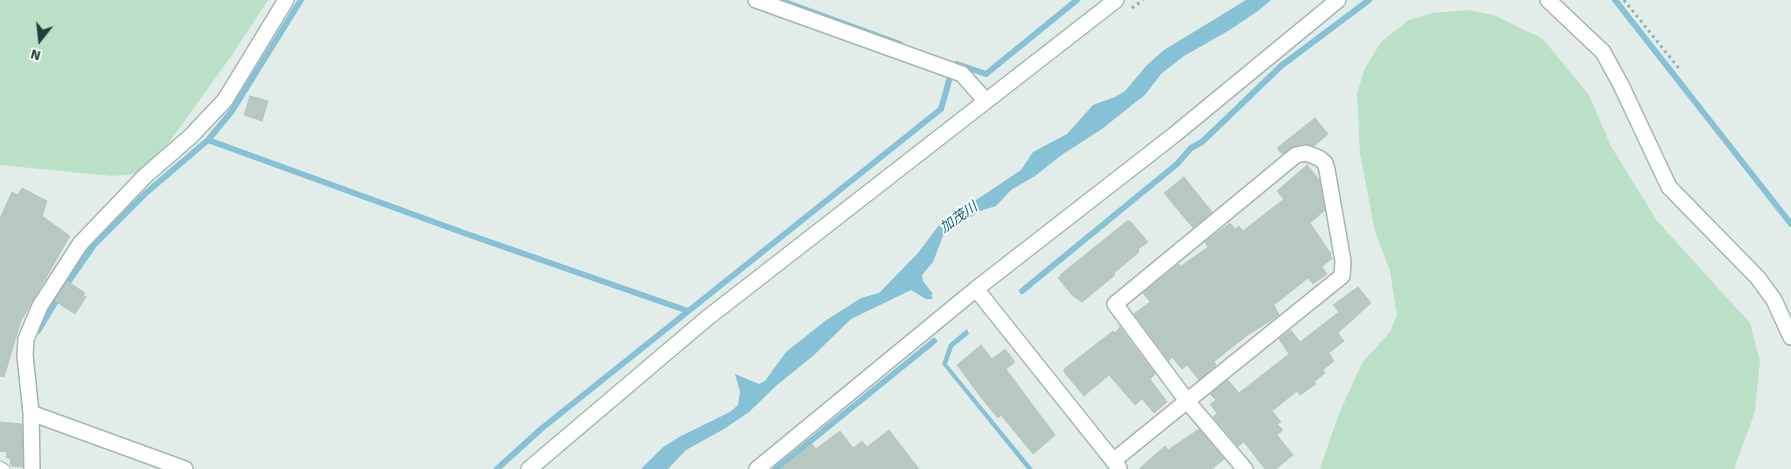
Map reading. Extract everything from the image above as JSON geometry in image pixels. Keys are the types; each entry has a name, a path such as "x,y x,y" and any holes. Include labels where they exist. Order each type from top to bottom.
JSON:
{"street":[{"path":"32,469 31,413 25,355 26,339 40,306 85,238 145,176 191,136 225,100 286,0"},
{"path":"756,0 962,74 984,100"},
{"path":"529,469 706,319 984,100 1116,0"},
{"path":"757,469 976,289 1174,135 1338,0"},
{"path":"1548,0 1603,52 1669,187 1758,278 1774,300 1791,337"},
{"path":"976,289 1117,465 1187,401 1342,276 1343,261 1327,170 1325,163 1319,158 1306,154 1296,156 1115,304 1187,401 1245,469"},
{"path":"31,413 185,469"}],"lane":[{"path":"0,466 5,469"}],"path":[{"path":"1624,0 1682,71"}],"green space":[{"path":"0,0 268,0 232,55 165,148 134,174 112,176 0,165"},
{"path":"1468,10 1494,15 1543,39 1589,95 1611,146 1657,221 1750,323 1760,361 1755,412 1734,469 1320,469 1338,416 1362,363 1390,332 1397,316 1390,271 1375,232 1360,153 1357,94 1364,70 1381,42 1409,20 1433,13"}],"water":[{"name":"加茂川","path":"1246,0 1271,0 1228,31 1184,56 1161,74 1145,95 1102,129 1063,154 1035,176 1011,190 996,206 980,211 943,236 933,262 922,275 923,281 933,294 931,295 933,299 926,299 911,290 851,319 813,356 777,385 749,412 724,429 686,450 668,469 641,469 663,447 730,412 738,405 740,392 735,374 759,384 765,381 786,352 825,321 861,298 879,293 918,253 939,225 1021,170 1033,152 1067,134 1093,105 1125,91 1147,65 1164,50"},
{"path":"967,329 969,334 953,347 947,364 1033,469 1027,469 942,364 949,344"}],"building":[{"path":"250,96 268,101 262,121 244,115"},
{"path":"1315,118 1328,134 1314,146 1305,144 1294,146 1282,154 1277,148"},
{"path":"1307,165 1319,179 1325,210 1310,223 1331,254 1332,258 1322,267 1327,274 1313,284 1308,278 1274,305 1279,315 1245,337 1216,360 1214,362 1216,365 1199,380 1187,365 1182,369 1172,357 1169,361 1134,314 1150,302 1143,293 1179,264 1181,266 1208,247 1205,242 1230,223 1235,229 1239,226 1243,231 1284,199 1277,191"},
{"path":"1184,177 1212,212 1193,228 1164,193"},
{"path":"22,188 47,201 42,216 70,236 21,321 4,377 0,376 0,218 12,192 18,195"},
{"path":"1127,221 1130,221 1148,242 1138,249 1139,252 1114,273 1115,275 1082,302 1072,295 1058,278"},
{"path":"67,281 85,293 83,295 86,297 75,314 55,301"},
{"path":"1358,287 1371,303 1338,333 1344,341 1329,353 1334,361 1323,370 1325,373 1314,382 1316,384 1300,395 1297,391 1272,411 1281,422 1277,424 1283,430 1277,435 1293,455 1276,469 1265,469 1244,442 1238,446 1213,417 1217,413 1210,404 1216,400 1210,394 1228,380 1239,393 1289,354 1279,339 1291,330 1300,342 1339,312 1333,305"},
{"path":"1120,327 1155,374 1150,379 1167,402 1154,413 1142,399 1135,405 1109,375 1084,396 1064,372 1064,369 1113,331 1115,333"},
{"path":"981,345 992,359 1005,349 1015,362 1006,369 1055,435 1033,454 1001,415 998,418 957,365"},
{"path":"0,422 22,424 23,467 11,466 10,458 6,458 7,452 0,451"},
{"path":"1199,429 1224,459 1212,469 1139,469 1165,446 1168,450"},
{"path":"889,430 919,469 780,469 812,444 816,449 840,431 853,448 862,441 867,447"}],"waterway":[{"path":"38,331 62,291 94,245 146,193 208,140 232,111 301,0"},
{"path":"779,0 900,44"},
{"path":"957,64 986,74 1077,0"},
{"path":"1022,291 1177,164 1191,148 1202,142 1281,66 1369,0"},
{"path":"1615,0 1791,224"},
{"path":"497,469 541,429 941,109 952,70"},
{"path":"208,140 467,234 688,311"},
{"path":"776,469 934,341"}]}
